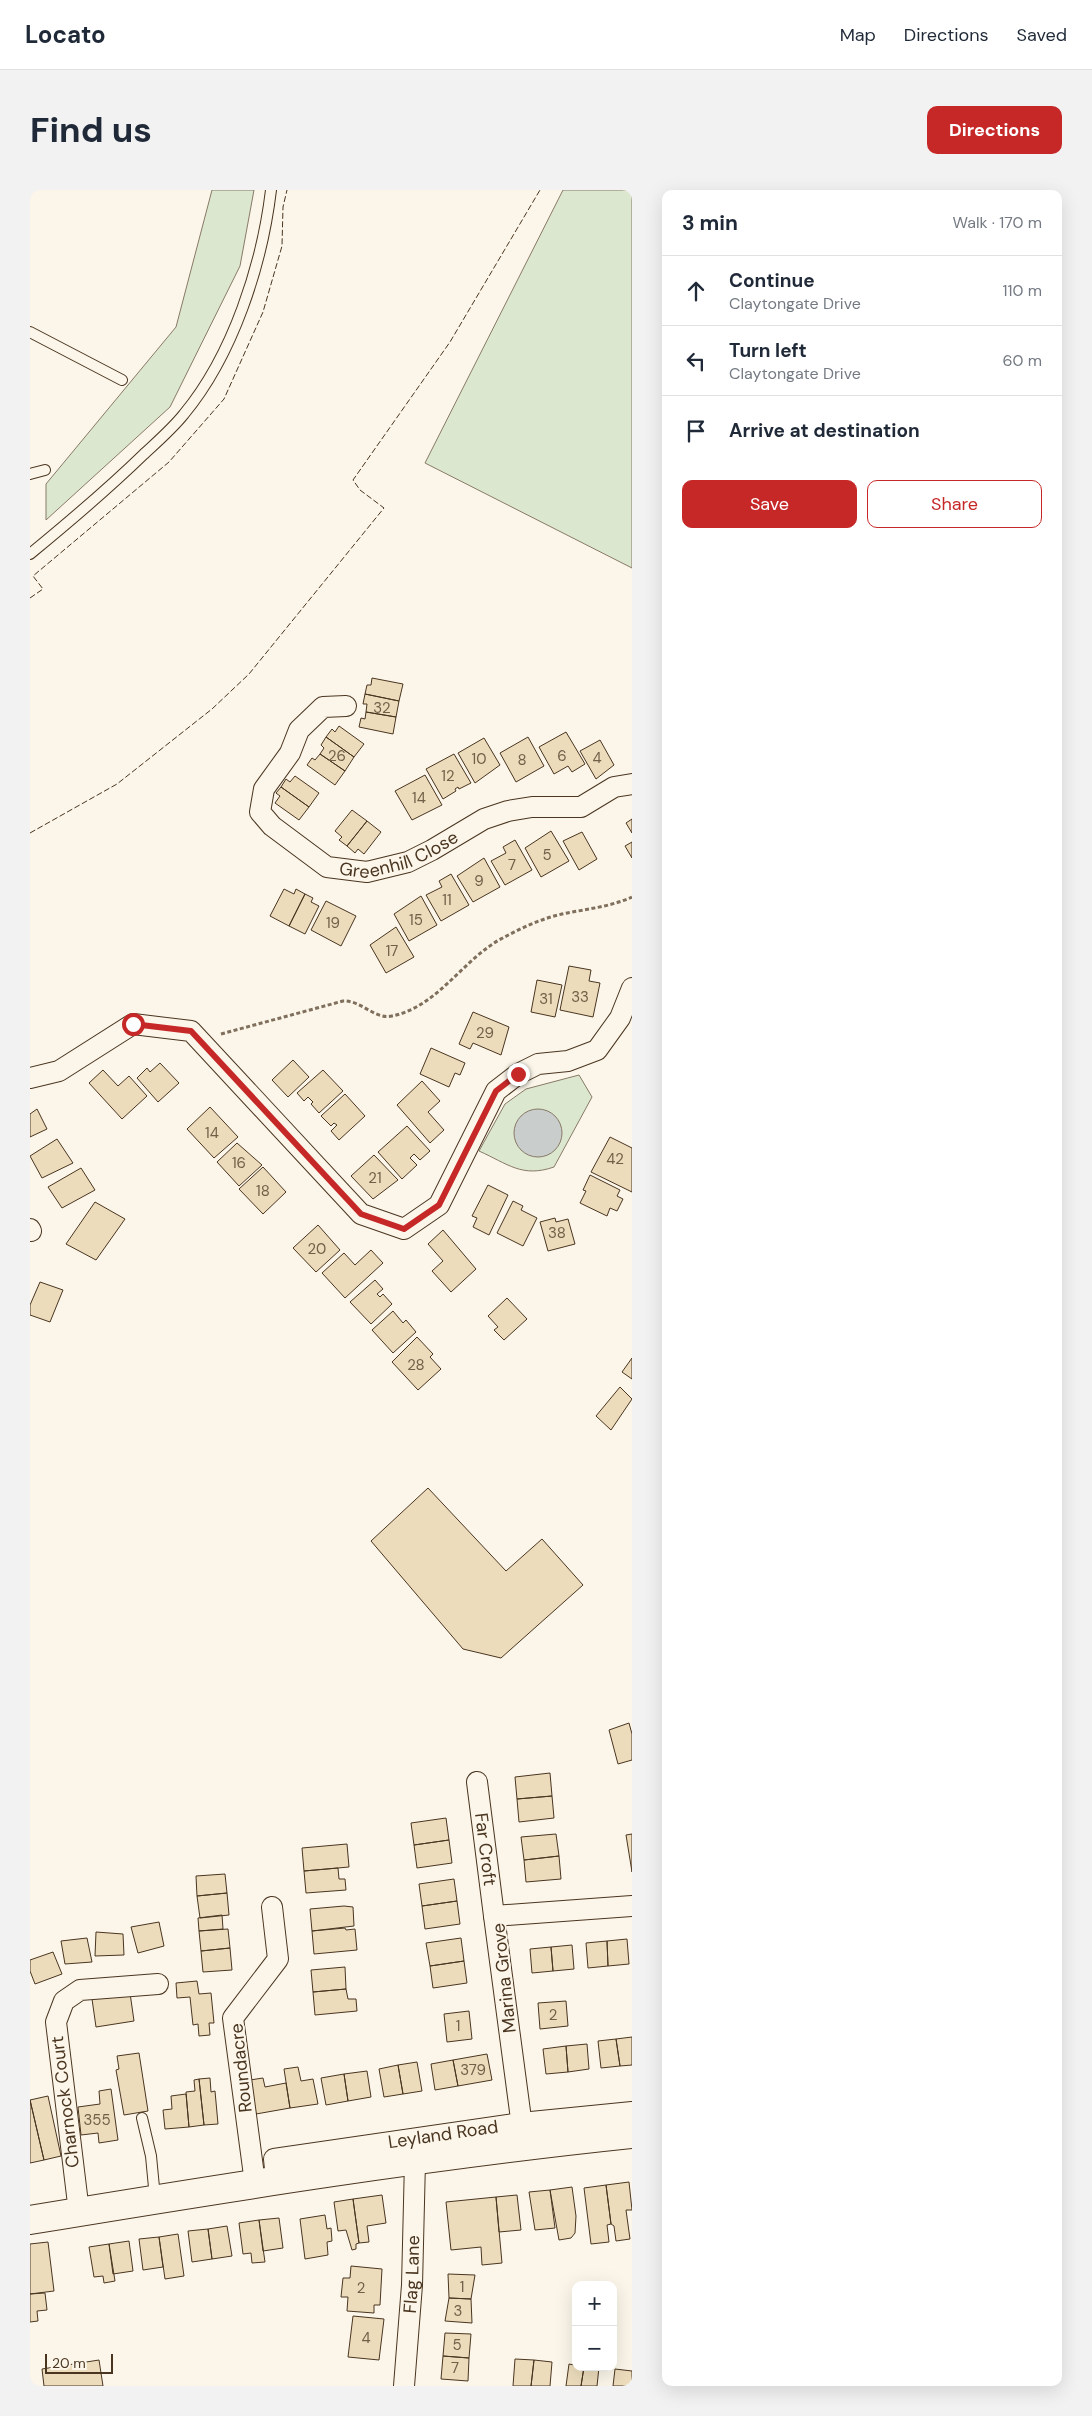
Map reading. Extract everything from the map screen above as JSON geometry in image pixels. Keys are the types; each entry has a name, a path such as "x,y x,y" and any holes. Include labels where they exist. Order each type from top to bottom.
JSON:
{"main road":[{"name":"Leyland Road","path":"30,2220 266,2181 415,2161 523,2134 632,2134"}],"street":[{"name":"Greenhill Close","path":"346,706 323,707 300,730 290,753 264,788 260,812 272,826 327,867 367,872 408,862 484,819 508,811 532,807 581,807 614,786 632,784"},
{"path":"30,1078 59,1071 133,1024 191,1031 361,1214 404,1229 439,1205 496,1091 518,1074 538,1064 568,1061 597,1050 620,1018 632,988"},
{"name":"Far Croft","path":"477,1782 494,1916"},
{"name":"Marina Grove","path":"523,2134 494,1916 632,1906"},
{"name":"Roundacre","path":"266,2181 233,2018 278,1959 272,1907"},
{"name":"Charnock Court","path":"78,2212 56,2022 64,2001 80,1990 158,1984"},
{"name":"Leyland Road","path":"266,2181 274,2158 523,2134 632,2112"},
{"name":"Flag Lane","path":"404,2386 412,2285 415,2161"}],"lane":[{"path":"30,554 111,485 157,442 184,414 206,383 242,309 259,254 271,190"},
{"path":"30,332 122,380"},
{"path":"30,474 45,470"},
{"path":"142,2118 151,2156 155,2199"}],"path":[{"path":"201,1040 264,1021 343,1001 354,1002 384,1016 395,1016 424,1005 467,964 497,942 523,928 546,918 613,904 632,897"}],"green space":[{"path":"212,190 254,190 240,266 170,407 46,520 46,484 176,327"},
{"path":"563,190 632,190 632,568 425,463"},
{"path":"579,1075 592,1097 554,1167 533,1171 524,1170 507,1165 479,1151 505,1104 526,1089"}],"shaded area":[{"path":"533,1109 543,1109 555,1116 562,1128 562,1138 555,1150 543,1157 533,1157 525,1153 518,1146 514,1138 514,1128 518,1120 525,1113"}],"building":[{"path":"372,678 403,684 399,701 365,694 367,685 371,685"},
{"path":"365,694 399,701 396,717 366,712 367,704 363,704"},
{"path":"366,712 396,717 393,734 359,727 361,718 365,719"},
{"path":"339,726 364,744 354,757 326,737 332,729 335,732"},
{"path":"566,732 585,764 572,772 568,766 554,774 539,747"},
{"path":"326,737 354,757 345,771 320,754 324,748 321,745"},
{"path":"528,737 544,766 516,782 500,753"},
{"path":"484,738 500,765 475,783 458,753"},
{"path":"600,740 614,765 596,779 580,751"},
{"path":"320,754 345,771 335,785 307,765 312,758 315,760"},
{"path":"454,754 471,783 459,789 458,787 455,789 456,791 443,799 426,769"},
{"path":"425,775 442,805 412,820 395,791"},
{"path":"295,776 319,793 309,807 281,787 286,779 290,782"},
{"path":"281,787 309,807 299,820 275,803 280,796 276,793"},
{"path":"352,810 367,821 347,846 339,840 342,837 335,831"},
{"path":"632,819 632,833 626,823"},
{"path":"367,821 381,832 364,854 358,849 355,853 347,846"},
{"path":"551,831 569,861 541,877 525,848"},
{"path":"582,832 597,859 579,870 563,841"},
{"path":"515,840 532,870 505,885 491,861 506,853 503,847"},
{"path":"632,842 632,858 625,846"},
{"path":"484,858 500,887 473,902 457,876"},
{"path":"451,874 469,905 441,921 426,895 442,887 439,881"},
{"path":"284,889 294,894 296,889 305,894 289,926 270,916"},
{"path":"305,894 313,898 311,902 319,906 305,934 289,926"},
{"path":"421,896 437,925 409,941 394,914"},
{"path":"326,901 356,916 341,946 311,930"},
{"path":"396,927 414,957 386,973 370,945"},
{"path":"569,966 591,970 589,981 600,983 593,1017 560,1010"},
{"path":"537,980 562,985 555,1017 531,1012"},
{"path":"473,1012 509,1027 501,1055 473,1043 470,1049 459,1044"},
{"path":"431,1048 465,1063 460,1075 455,1073 449,1087 420,1074"},
{"path":"293,1060 309,1077 288,1097 272,1080"},
{"path":"160,1063 179,1083 158,1102 137,1078 147,1068 150,1072"},
{"path":"103,1070 118,1086 129,1076 147,1096 122,1119 89,1083"},
{"path":"323,1070 343,1091 319,1113 308,1097 304,1101 297,1093"},
{"path":"422,1081 440,1101 428,1112 444,1130 430,1143 397,1105"},
{"path":"345,1094 365,1116 339,1140 331,1131 337,1125 334,1123 331,1126 321,1116"},
{"path":"210,1107 238,1137 214,1158 187,1129"},
{"path":"37,1109 47,1129 30,1137 30,1114"},
{"path":"407,1126 430,1151 420,1160 414,1154 410,1158 417,1165 402,1179 378,1152"},
{"path":"610,1137 632,1148 632,1192 591,1172"},
{"path":"57,1139 73,1163 42,1178 30,1156"},
{"path":"237,1143 262,1165 239,1186 217,1162"},
{"path":"374,1155 398,1180 373,1199 351,1176"},
{"path":"263,1167 286,1192 263,1214 239,1189"},
{"path":"81,1168 95,1190 62,1208 48,1187"},
{"path":"590,1175 620,1190 617,1196 623,1199 617,1211 610,1208 607,1216 580,1203 586,1191 583,1190"},
{"path":"488,1185 508,1195 489,1235 473,1227 477,1218 472,1216"},
{"path":"513,1201 523,1206 521,1210 537,1218 523,1246 497,1233"},
{"path":"95,1202 125,1219 96,1260 66,1244"},
{"path":"555,1218 556,1222 568,1219 575,1244 548,1251 540,1222"},
{"path":"318,1225 340,1250 316,1272 293,1248"},
{"path":"443,1230 476,1269 451,1292 432,1271 443,1261 428,1244"},
{"path":"371,1250 383,1263 345,1298 322,1273 344,1253 355,1265"},
{"path":"375,1280 383,1289 377,1294 380,1297 383,1294 392,1304 371,1324 350,1302"},
{"path":"40,1282 63,1290 50,1322 30,1315 30,1305"},
{"path":"507,1298 527,1319 504,1340 494,1330 498,1327 488,1316"},
{"path":"393,1311 403,1323 406,1320 416,1332 393,1353 372,1330"},
{"path":"417,1337 433,1354 430,1357 441,1369 418,1390 392,1362"},
{"path":"632,1358 632,1379 622,1372"},
{"path":"620,1387 632,1399 611,1430 596,1416"},
{"path":"428,1488 506,1571 542,1539 583,1585 501,1658 463,1649 371,1541"},
{"path":"629,1723 632,1734 632,1760 618,1764 609,1730"},
{"path":"550,1773 552,1796 517,1799 515,1777"},
{"path":"552,1796 554,1818 519,1822 517,1799"},
{"path":"446,1818 449,1840 414,1845 411,1823"},
{"path":"556,1834 559,1856 524,1860 521,1837"},
{"path":"632,1834 632,1872 626,1835"},
{"path":"449,1840 452,1863 417,1868 414,1845"},
{"path":"347,1844 349,1867 304,1871 302,1848"},
{"path":"559,1856 561,1879 526,1882 524,1860"},
{"path":"338,1868 339,1879 345,1879 346,1890 306,1893 304,1871"},
{"path":"225,1874 227,1893 197,1896 196,1876"},
{"path":"454,1879 457,1901 422,1906 419,1884"},
{"path":"227,1893 229,1915 200,1918 197,1896"},
{"path":"457,1901 460,1924 425,1929 422,1906"},
{"path":"353,1907 354,1926 312,1931 310,1909"},
{"path":"222,1915 223,1929 199,1931 198,1918"},
{"path":"159,1922 164,1946 138,1953 131,1927"},
{"path":"345,1928 346,1930 355,1929 357,1950 314,1954 312,1931"},
{"path":"228,1929 230,1948 201,1951 199,1931"},
{"path":"96,1932 123,1934 124,1955 95,1956"},
{"path":"87,1938 92,1962 65,1964 61,1941"},
{"path":"461,1938 464,1961 430,1966 426,1943"},
{"path":"627,1939 629,1964 608,1966 607,1941"},
{"path":"607,1941 608,1966 588,1968 586,1943"},
{"path":"572,1945 574,1969 553,1971 551,1947"},
{"path":"551,1947 553,1971 532,1973 530,1949"},
{"path":"230,1948 232,1970 203,1972 201,1951"},
{"path":"53,1952 62,1974 35,1984 30,1971 30,1960"},
{"path":"464,1961 467,1983 433,1988 430,1966"},
{"path":"345,1967 346,1989 313,1992 311,1970"},
{"path":"197,1981 199,1994 211,1993 214,2023 209,2023 210,2035 199,2036 198,2024 193,2025 190,1997 177,1998 176,1983"},
{"path":"346,1989 348,1999 356,1999 357,2011 315,2015 313,1992"},
{"path":"130,1993 134,2021 96,2027 92,1999"},
{"path":"566,2001 568,2026 540,2029 538,2003"},
{"path":"469,2011 472,2039 447,2042 444,2014"},
{"path":"632,2037 632,2065 620,2066 616,2039"},
{"path":"616,2039 620,2066 601,2068 598,2041"},
{"path":"587,2044 589,2069 568,2072 566,2046"},
{"path":"566,2046 568,2072 546,2074 543,2049"},
{"path":"139,2053 148,2111 124,2115 116,2070 119,2069 117,2056"},
{"path":"487,2054 492,2080 458,2086 453,2060"},
{"path":"453,2060 458,2086 435,2090 431,2064"},
{"path":"417,2062 422,2091 403,2094 398,2065"},
{"path":"398,2065 403,2094 384,2097 379,2069"},
{"path":"298,2067 301,2081 313,2079 318,2104 290,2108 284,2069"},
{"path":"367,2071 371,2097 348,2101 344,2074"},
{"path":"344,2074 348,2101 326,2105 321,2078"},
{"path":"210,2078 211,2092 215,2091 218,2124 204,2125 199,2079"},
{"path":"263,2078 265,2087 286,2083 290,2108 256,2114 250,2080"},
{"path":"199,2079 204,2125 189,2127 186,2092 195,2091 194,2080"},
{"path":"111,2089 118,2140 99,2143 98,2133 81,2135 78,2107 100,2104 99,2091"},
{"path":"186,2094 189,2127 165,2129 163,2110 172,2109 171,2096"},
{"path":"48,2096 61,2156 44,2160 30,2100"},
{"path":"30,2100 44,2160 30,2163"},
{"path":"629,2182 632,2210 626,2210 630,2239 616,2241 614,2226 611,2224 606,2185"},
{"path":"606,2185 611,2224 607,2225 609,2242 591,2244 584,2188"},
{"path":"572,2187 576,2216 575,2233 571,2238 559,2240 550,2190"},
{"path":"550,2190 555,2228 535,2230 529,2192"},
{"path":"382,2195 386,2223 367,2226 369,2242 359,2243 353,2199"},
{"path":"517,2195 521,2230 499,2232 496,2197"},
{"path":"496,2197 502,2263 482,2265 481,2247 451,2250 446,2202"},
{"path":"353,2199 359,2243 356,2244 356,2249 352,2250 346,2230 338,2231 334,2202"},
{"path":"325,2215 327,2229 331,2228 332,2241 327,2242 328,2255 305,2259 300,2219"},
{"path":"279,2218 283,2248 263,2251 259,2220"},
{"path":"259,2220 265,2262 252,2263 251,2253 243,2254 239,2223"},
{"path":"227,2226 232,2256 212,2259 208,2229"},
{"path":"208,2229 212,2259 192,2262 188,2231"},
{"path":"178,2234 184,2276 165,2279 159,2237"},
{"path":"159,2237 163,2267 143,2270 139,2239"},
{"path":"129,2241 133,2271 113,2274 109,2244"},
{"path":"48,2242 54,2291 30,2294 30,2244"},
{"path":"109,2244 115,2281 104,2283 103,2276 94,2277 89,2247"},
{"path":"351,2266 382,2269 380,2305 374,2305 374,2313 347,2311 348,2297 341,2297 343,2278 350,2278"},
{"path":"448,2274 475,2275 471,2299 449,2298"},
{"path":"45,2293 47,2310 37,2311 38,2321 30,2322 30,2294"},
{"path":"449,2298 471,2299 472,2323 445,2321"},
{"path":"353,2316 384,2319 379,2360 348,2357"},
{"path":"445,2333 471,2334 469,2358 443,2356"},
{"path":"443,2356 469,2358 468,2381 441,2379"},
{"path":"515,2359 534,2360 531,2386 513,2386"},
{"path":"99,2360 103,2386 44,2386 42,2369"},
{"path":"534,2360 552,2362 550,2386 531,2386"},
{"path":"569,2364 572,2365 572,2371 583,2371 581,2386 566,2386"},
{"path":"617,2369 632,2371 632,2386 613,2386 615,2371"},
{"path":"583,2371 599,2371 597,2386 581,2386"}],"fence":[{"path":"30,598 43,589 33,576 169,462 224,399 263,312 282,246 283,207 287,190"},
{"path":"30,833 117,784 212,709 249,674 384,508 360,490 353,480 450,342 540,190"}],"route":[{"path":"133,1024 191,1031 361,1214 404,1229 439,1205 496,1091 518,1074"}]}
